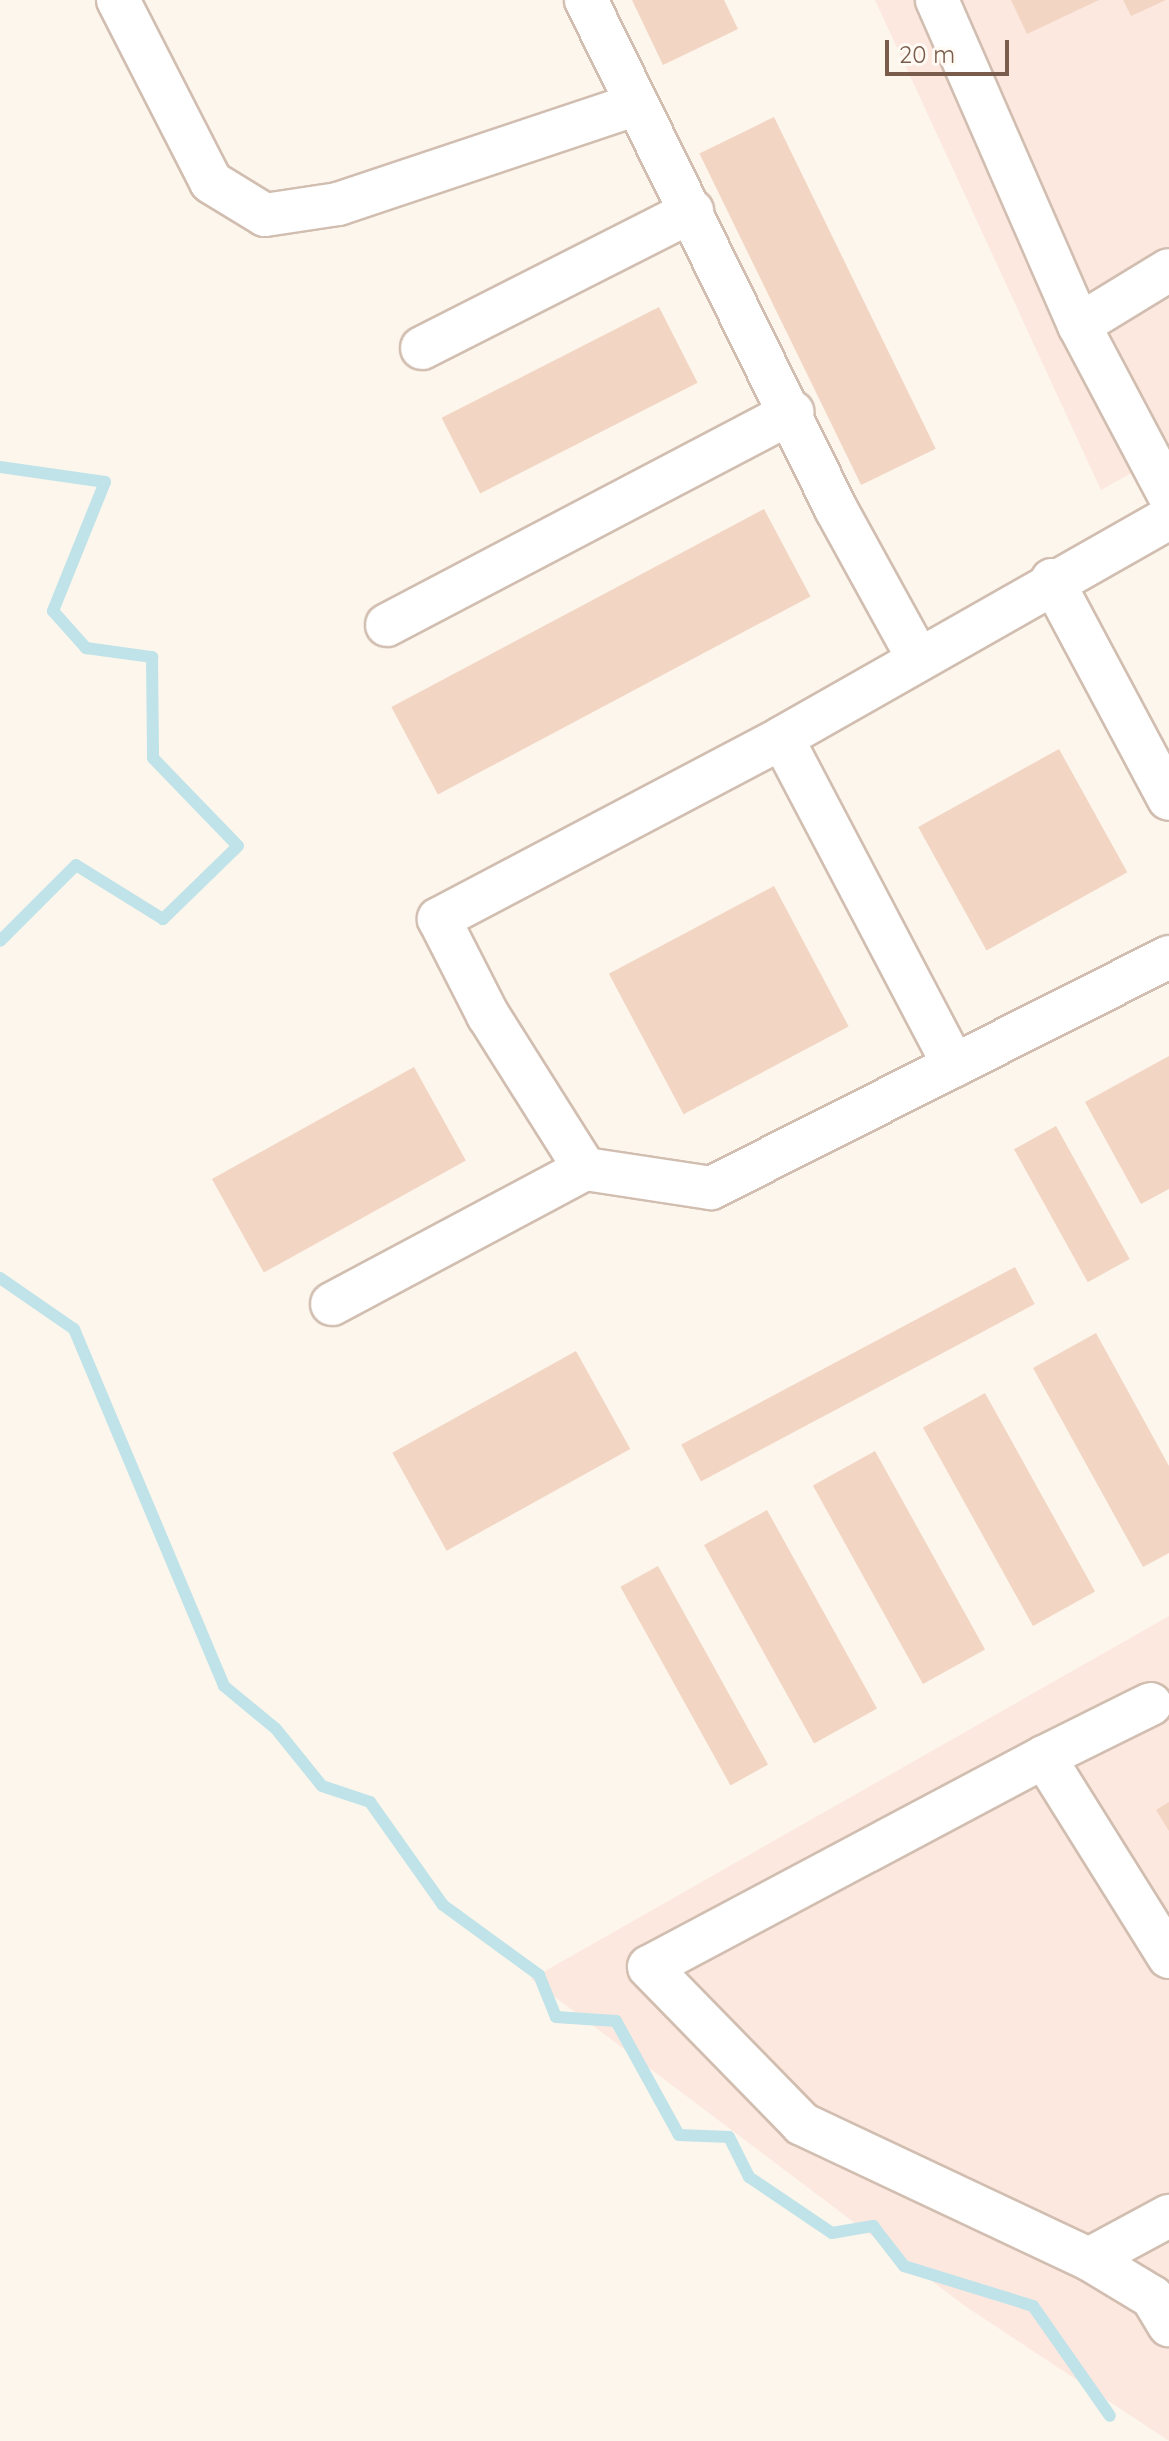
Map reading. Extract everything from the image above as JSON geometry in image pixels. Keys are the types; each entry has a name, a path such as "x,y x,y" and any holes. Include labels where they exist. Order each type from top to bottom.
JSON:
{"street":[{"path":"118,0 211,182 265,215 338,204 637,104"},
{"path":"586,0 918,658"},
{"path":"937,0 1079,325 1169,495"},
{"path":"422,348 692,211"},
{"path":"1079,325 1169,270"},
{"path":"387,625 792,412"},
{"path":"585,1169 488,1015 439,919 782,738 1006,605 1169,518"},
{"path":"1052,580 1169,799"},
{"path":"782,738 954,1066"},
{"path":"332,1304 585,1169 711,1188 1169,957"},
{"path":"1151,1704 1044,1757 649,1967 802,2124 1089,2259 1152,2297 1169,2325"},
{"path":"1044,1757 1169,1957"},
{"path":"1089,2259 1169,2216"}],"shaded area":[{"path":"875,0 1169,0 1169,452 1101,490"},
{"path":"1169,1616 1169,2441 965,2306 531,1979"}],"building":[{"path":"632,0 724,0 738,29 663,65"},
{"path":"1011,0 1099,0 1027,34"},
{"path":"1123,0 1166,0 1131,16"},
{"path":"774,117 936,449 861,485 699,153"},
{"path":"659,307 698,383 480,494 442,418"},
{"path":"764,509 810,596 438,795 391,707"},
{"path":"1059,749 1127,872 987,950 918,827"},
{"path":"774,886 849,1026 684,1114 609,974"},
{"path":"1169,1056 1169,1189 1141,1204 1085,1102"},
{"path":"414,1067 466,1161 264,1273 212,1179"},
{"path":"1056,1126 1130,1259 1088,1282 1014,1149"},
{"path":"1015,1267 1035,1304 701,1482 681,1444"},
{"path":"1096,1333 1169,1466 1169,1553 1143,1567 1033,1368"},
{"path":"576,1351 630,1449 447,1551 392,1453"},
{"path":"985,1393 1095,1592 1033,1626 923,1427"},
{"path":"875,1451 985,1650 923,1684 813,1485"},
{"path":"767,1510 877,1709 814,1743 704,1545"},
{"path":"658,1566 768,1765 730,1785 620,1587"},
{"path":"1169,1802 1169,1831 1156,1810"}],"waterway":[{"path":"0,467 105,482 53,611 86,648 152,657 153,758 238,846 163,919 76,865 0,941"},
{"path":"0,1278 74,1329 224,1686 276,1729 322,1786 370,1802 443,1905 539,1975 556,2017 616,2021 679,2135 729,2137 749,2177 832,2233 873,2226 904,2266 1033,2306 1110,2416"}]}
